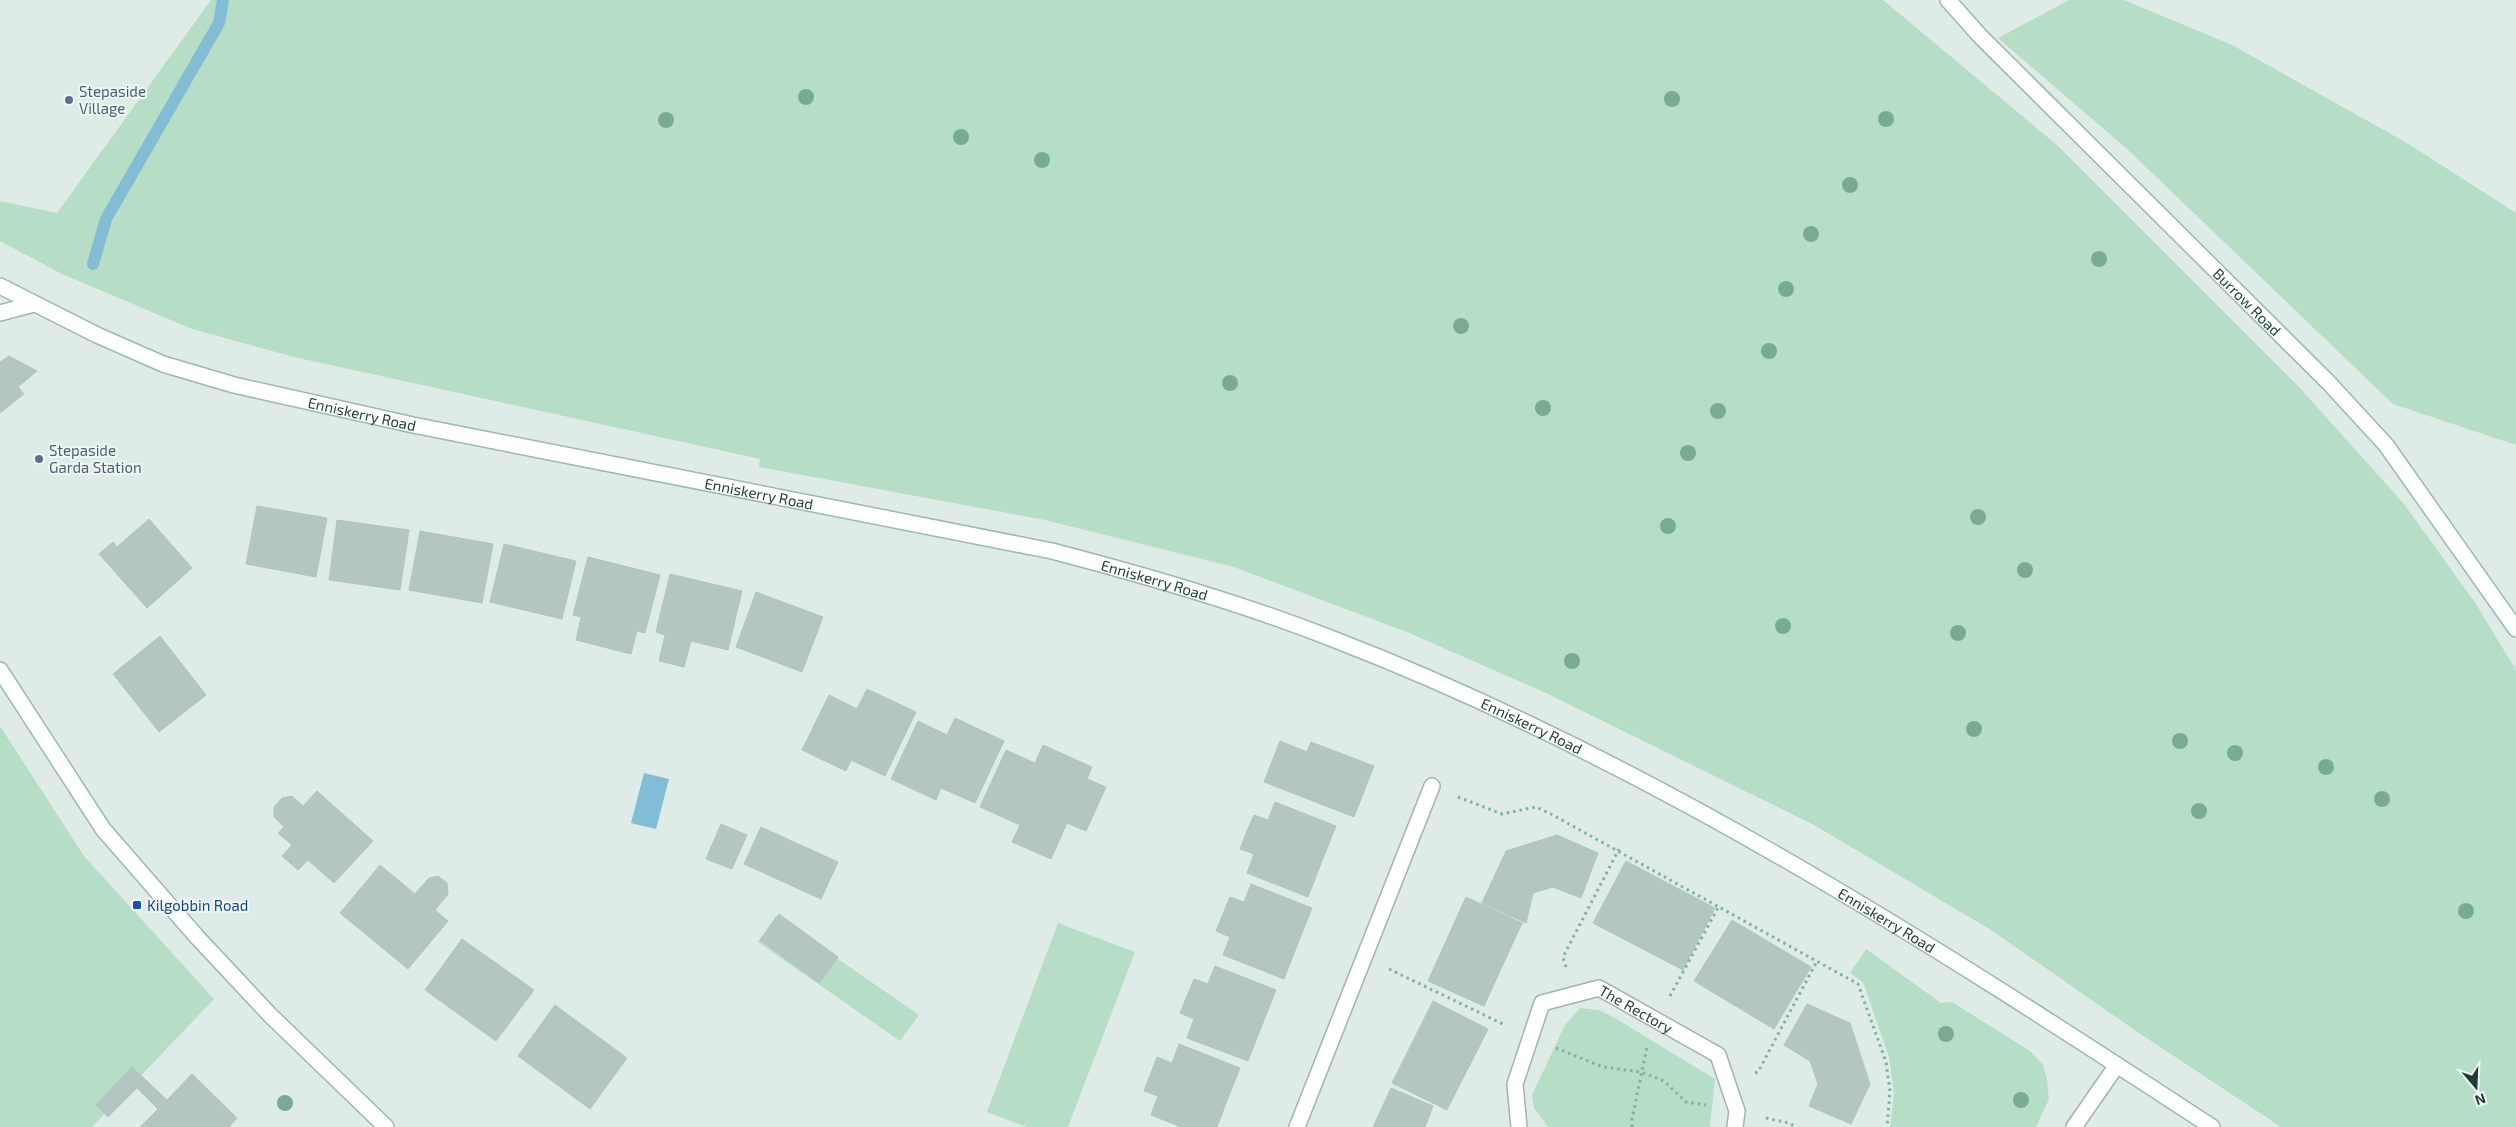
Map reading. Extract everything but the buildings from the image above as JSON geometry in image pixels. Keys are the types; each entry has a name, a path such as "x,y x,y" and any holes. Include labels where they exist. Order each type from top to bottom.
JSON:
{"main road":[{"name":"Burrow Road","path":"1948,0 1980,36 2329,383 2386,445 2516,629"},
{"name":"Enniskerry Road","path":"0,286 97,335 164,364 252,389 413,425 1052,551 1159,579 1334,639 1514,716 1614,766 1796,864 1889,919 2212,1127"},
{"path":"0,313 34,304"},
{"path":"0,670 103,829 197,937 270,1015 386,1127"},
{"path":"1298,1127 1432,786"},
{"name":"The Rectory","path":"1519,1127 1515,1084 1542,1003 1598,988 1718,1055 1737,1111 1734,1127"},
{"path":"2074,1127 2117,1065"}],"path":[{"path":"1432,786 1502,814 1536,807 1619,849 1858,984 1867,1004 1886,1062 1890,1091 1887,1127"},
{"path":"1573,995 1563,957 1619,849"},
{"path":"1632,1127 1641,1072 1656,1022 1719,906"},
{"path":"1365,957 1531,1037 1603,1067 1641,1072 1664,1081 1686,1102 1737,1111 1789,1123 1796,1127"},
{"path":"1727,1082 1758,1072 1817,961"}],"green space":[{"path":"211,0 1883,0 2057,145 2300,388 2404,504 2476,604 2516,670 2516,1127 2281,1127 2136,1031 1991,930 1814,825 1548,694 1407,632 1234,567 1045,520 759,467 760,459 294,357 192,329 62,274 0,241 0,201 57,213"},
{"path":"2069,0 2124,0 2232,45 2407,143 2516,213 2516,445 2393,404 2127,149 1998,38"},
{"path":"0,726 84,856 214,999 92,1127 0,1127"},
{"path":"776,916 919,1015 900,1041 758,942"},
{"path":"1058,923 1135,952 1068,1127 1027,1127 987,1112"},
{"path":"1866,949 1941,1003 1952,1002 2030,1051 2042,1063 2047,1079 2049,1099 2036,1127 1890,1127 1894,1094 1889,1057 1863,982 1850,973"},
{"path":"1580,1008 1599,1010 1615,1018 1715,1079 1710,1127 1548,1127 1534,1108 1532,1095 1565,1025"}],"water":[{"path":"644,773 669,779 656,829 631,823"}],"waterway":[{"path":"93,264 106,219 219,23 223,0"}],"place":[{"name":"Stepaside Village","path":"69,100"},
{"name":"Stepaside Garda Station","path":"39,459"},
{"name":"Kilgobbin Road","path":"137,905"}]}
